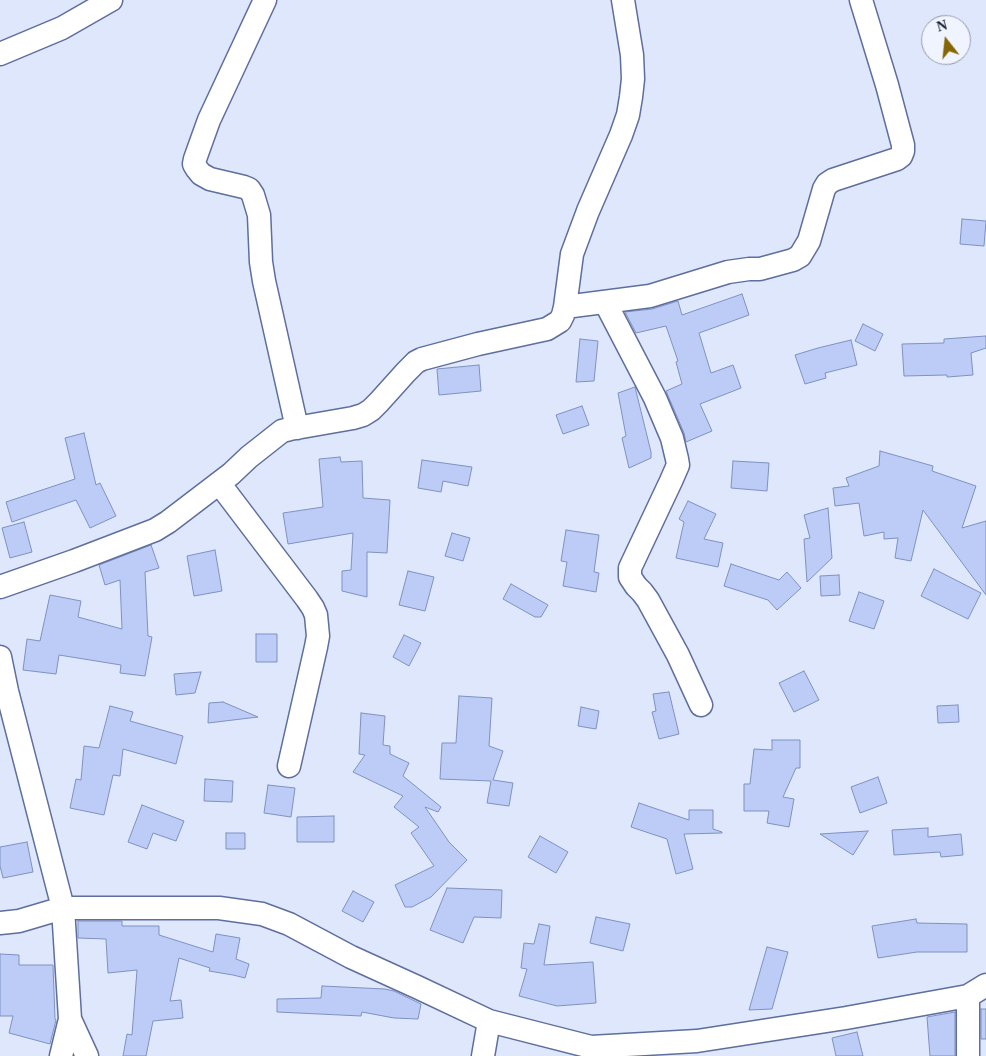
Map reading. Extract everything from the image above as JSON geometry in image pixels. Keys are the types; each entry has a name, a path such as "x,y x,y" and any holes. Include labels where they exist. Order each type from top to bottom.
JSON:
{"street":[{"path":"0,54 62,28 111,0"},
{"path":"265,0 209,120 194,164 201,174 210,179 244,187 249,189 253,195 259,215 261,262 264,281 297,428"},
{"path":"0,587 155,530 219,483 282,431 363,415 379,402 416,362 422,359 478,344 547,329 560,321 565,307 572,254 628,115 633,79 632,55 623,0"},
{"path":"565,307 650,296 728,272 768,267 793,260 800,256 809,241 824,189 828,184 833,180 901,156 903,145 861,0"},
{"path":"605,302 655,398 672,438 678,459 678,465 672,481 630,568 630,577 648,600 678,655 701,705"},
{"path":"219,483 307,599 316,615 318,636 289,766"},
{"path":"0,660 6,691 63,908 70,1018 61,1056"},
{"path":"0,923 18,921 63,908 219,908 262,914 289,924 351,957 489,1021 591,1047 697,1041 846,1018 977,990 968,1056"},
{"path":"70,1018 87,1056"},
{"path":"483,1056 489,1021"}],"building":[{"path":"962,219 986,221 984,246 960,244"},
{"path":"742,294 749,315 699,333 711,373 733,365 741,388 700,404 712,431 686,442 666,391 682,384 676,362 678,361 666,326 636,333 625,312 652,309 678,301 682,315"},
{"path":"863,324 883,334 875,351 855,341"},
{"path":"986,336 986,348 971,353 973,375 947,377 947,375 904,376 902,344 944,343 944,339"},
{"path":"580,339 598,341 594,381 576,382"},
{"path":"851,340 857,365 825,373 826,378 805,384 795,355"},
{"path":"479,365 481,391 439,395 437,369"},
{"path":"635,387 651,458 629,468 622,438 626,436 618,393"},
{"path":"582,406 589,425 563,434 556,415"},
{"path":"84,433 96,485 100,483 116,516 90,528 76,500 12,522 6,502 75,479 65,438"},
{"path":"880,451 933,466 932,471 976,486 962,528 986,521 986,595 923,510 911,561 895,558 898,538 884,539 884,532 864,536 859,503 835,506 833,488 849,486 846,478 879,466"},
{"path":"340,457 341,462 362,461 363,498 390,500 387,553 367,552 367,597 342,591 342,571 351,570 353,533 288,544 283,513 323,507 319,459"},
{"path":"422,460 472,467 468,486 443,481 441,492 418,488"},
{"path":"733,461 769,463 767,491 731,488"},
{"path":"688,501 716,514 704,539 723,543 718,567 676,558 684,522 679,519"},
{"path":"828,508 832,558 807,582 804,539 810,538 804,515"},
{"path":"24,522 32,552 10,558 2,528"},
{"path":"566,530 599,535 594,572 599,573 596,592 563,586 567,562 561,561"},
{"path":"452,533 470,538 463,561 445,556"},
{"path":"151,545 159,568 145,572 148,636 152,637 145,676 120,673 121,665 59,655 56,674 23,670 27,639 40,641 50,595 81,601 78,617 122,629 120,580 105,585 99,565"},
{"path":"215,550 222,591 194,596 187,556"},
{"path":"731,564 779,580 787,572 801,588 777,610 768,600 724,586"},
{"path":"934,569 981,593 968,619 921,596"},
{"path":"408,571 434,577 425,611 399,605"},
{"path":"839,575 840,595 821,596 820,576"},
{"path":"511,584 548,605 541,617 535,617 503,599"},
{"path":"859,592 884,601 874,629 849,621"},
{"path":"256,634 277,634 277,662 256,662"},
{"path":"404,635 421,643 409,666 393,657"},
{"path":"804,671 819,700 794,712 779,683"},
{"path":"201,672 195,693 176,695 174,674"},
{"path":"669,692 679,734 659,739 652,712 656,711 653,694"},
{"path":"459,696 492,698 489,746 503,751 493,780 513,783 509,806 487,803 491,781 440,779 442,743 456,743"},
{"path":"223,702 258,717 208,723 209,703"},
{"path":"958,705 959,722 938,723 937,706"},
{"path":"110,706 133,712 130,721 183,736 176,764 123,749 120,776 113,775 104,815 70,808 76,779 81,780 84,746 99,748"},
{"path":"581,707 599,711 596,729 578,726"},
{"path":"361,713 385,716 383,745 390,746 390,754 409,763 403,776 441,807 438,812 425,807 449,842 467,860 431,897 412,907 405,907 395,885 434,866 411,833 419,827 394,807 403,796 353,772 365,755 359,754"},
{"path":"772,740 800,740 800,768 796,768 783,797 794,799 789,827 767,823 769,811 744,811 744,784 750,784 754,749 772,750"},
{"path":"878,777 887,803 860,813 851,787"},
{"path":"205,779 233,781 232,802 204,801"},
{"path":"268,785 295,788 291,817 264,813"},
{"path":"639,803 689,820 689,810 713,810 713,829 722,833 684,834 693,869 676,874 667,839 631,827"},
{"path":"142,805 184,821 176,841 153,833 147,849 128,842"},
{"path":"334,816 334,842 297,842 297,817"},
{"path":"928,828 928,837 961,834 963,855 941,857 940,852 894,855 892,830"},
{"path":"868,831 853,855 820,834"},
{"path":"226,833 245,833 245,849 226,849"},
{"path":"540,836 568,852 556,873 528,857"},
{"path":"27,842 33,872 3,878 0,866 0,847"},
{"path":"447,888 502,890 501,918 474,917 463,943 430,930"},
{"path":"353,891 374,902 363,922 342,911"},
{"path":"596,917 630,924 623,951 590,943"},
{"path":"916,919 917,923 967,924 967,952 917,952 878,958 872,926"},
{"path":"78,921 122,921 122,926 159,926 159,935 213,952 216,934 240,938 236,959 249,964 245,978 209,971 210,968 179,958 170,1001 181,1000 183,1018 153,1021 146,1056 123,1056 127,1034 132,1035 137,970 108,973 106,939 78,938"},
{"path":"539,924 550,926 544,965 593,962 596,1003 557,1006 519,996 527,969 521,968 524,943 534,944"},
{"path":"767,947 788,952 772,1009 749,1010"},
{"path":"0,954 19,955 19,965 53,965 56,1020 50,1044 9,1033 13,1016 0,1016"},
{"path":"322,986 394,991 421,1004 418,1019 394,1018 362,1012 361,1016 277,1012 277,999 321,998"},
{"path":"981,1009 986,1009 986,1039 981,1039"},
{"path":"955,1012 955,1056 930,1056 927,1017"},
{"path":"857,1032 863,1056 836,1056 832,1038"}]}
